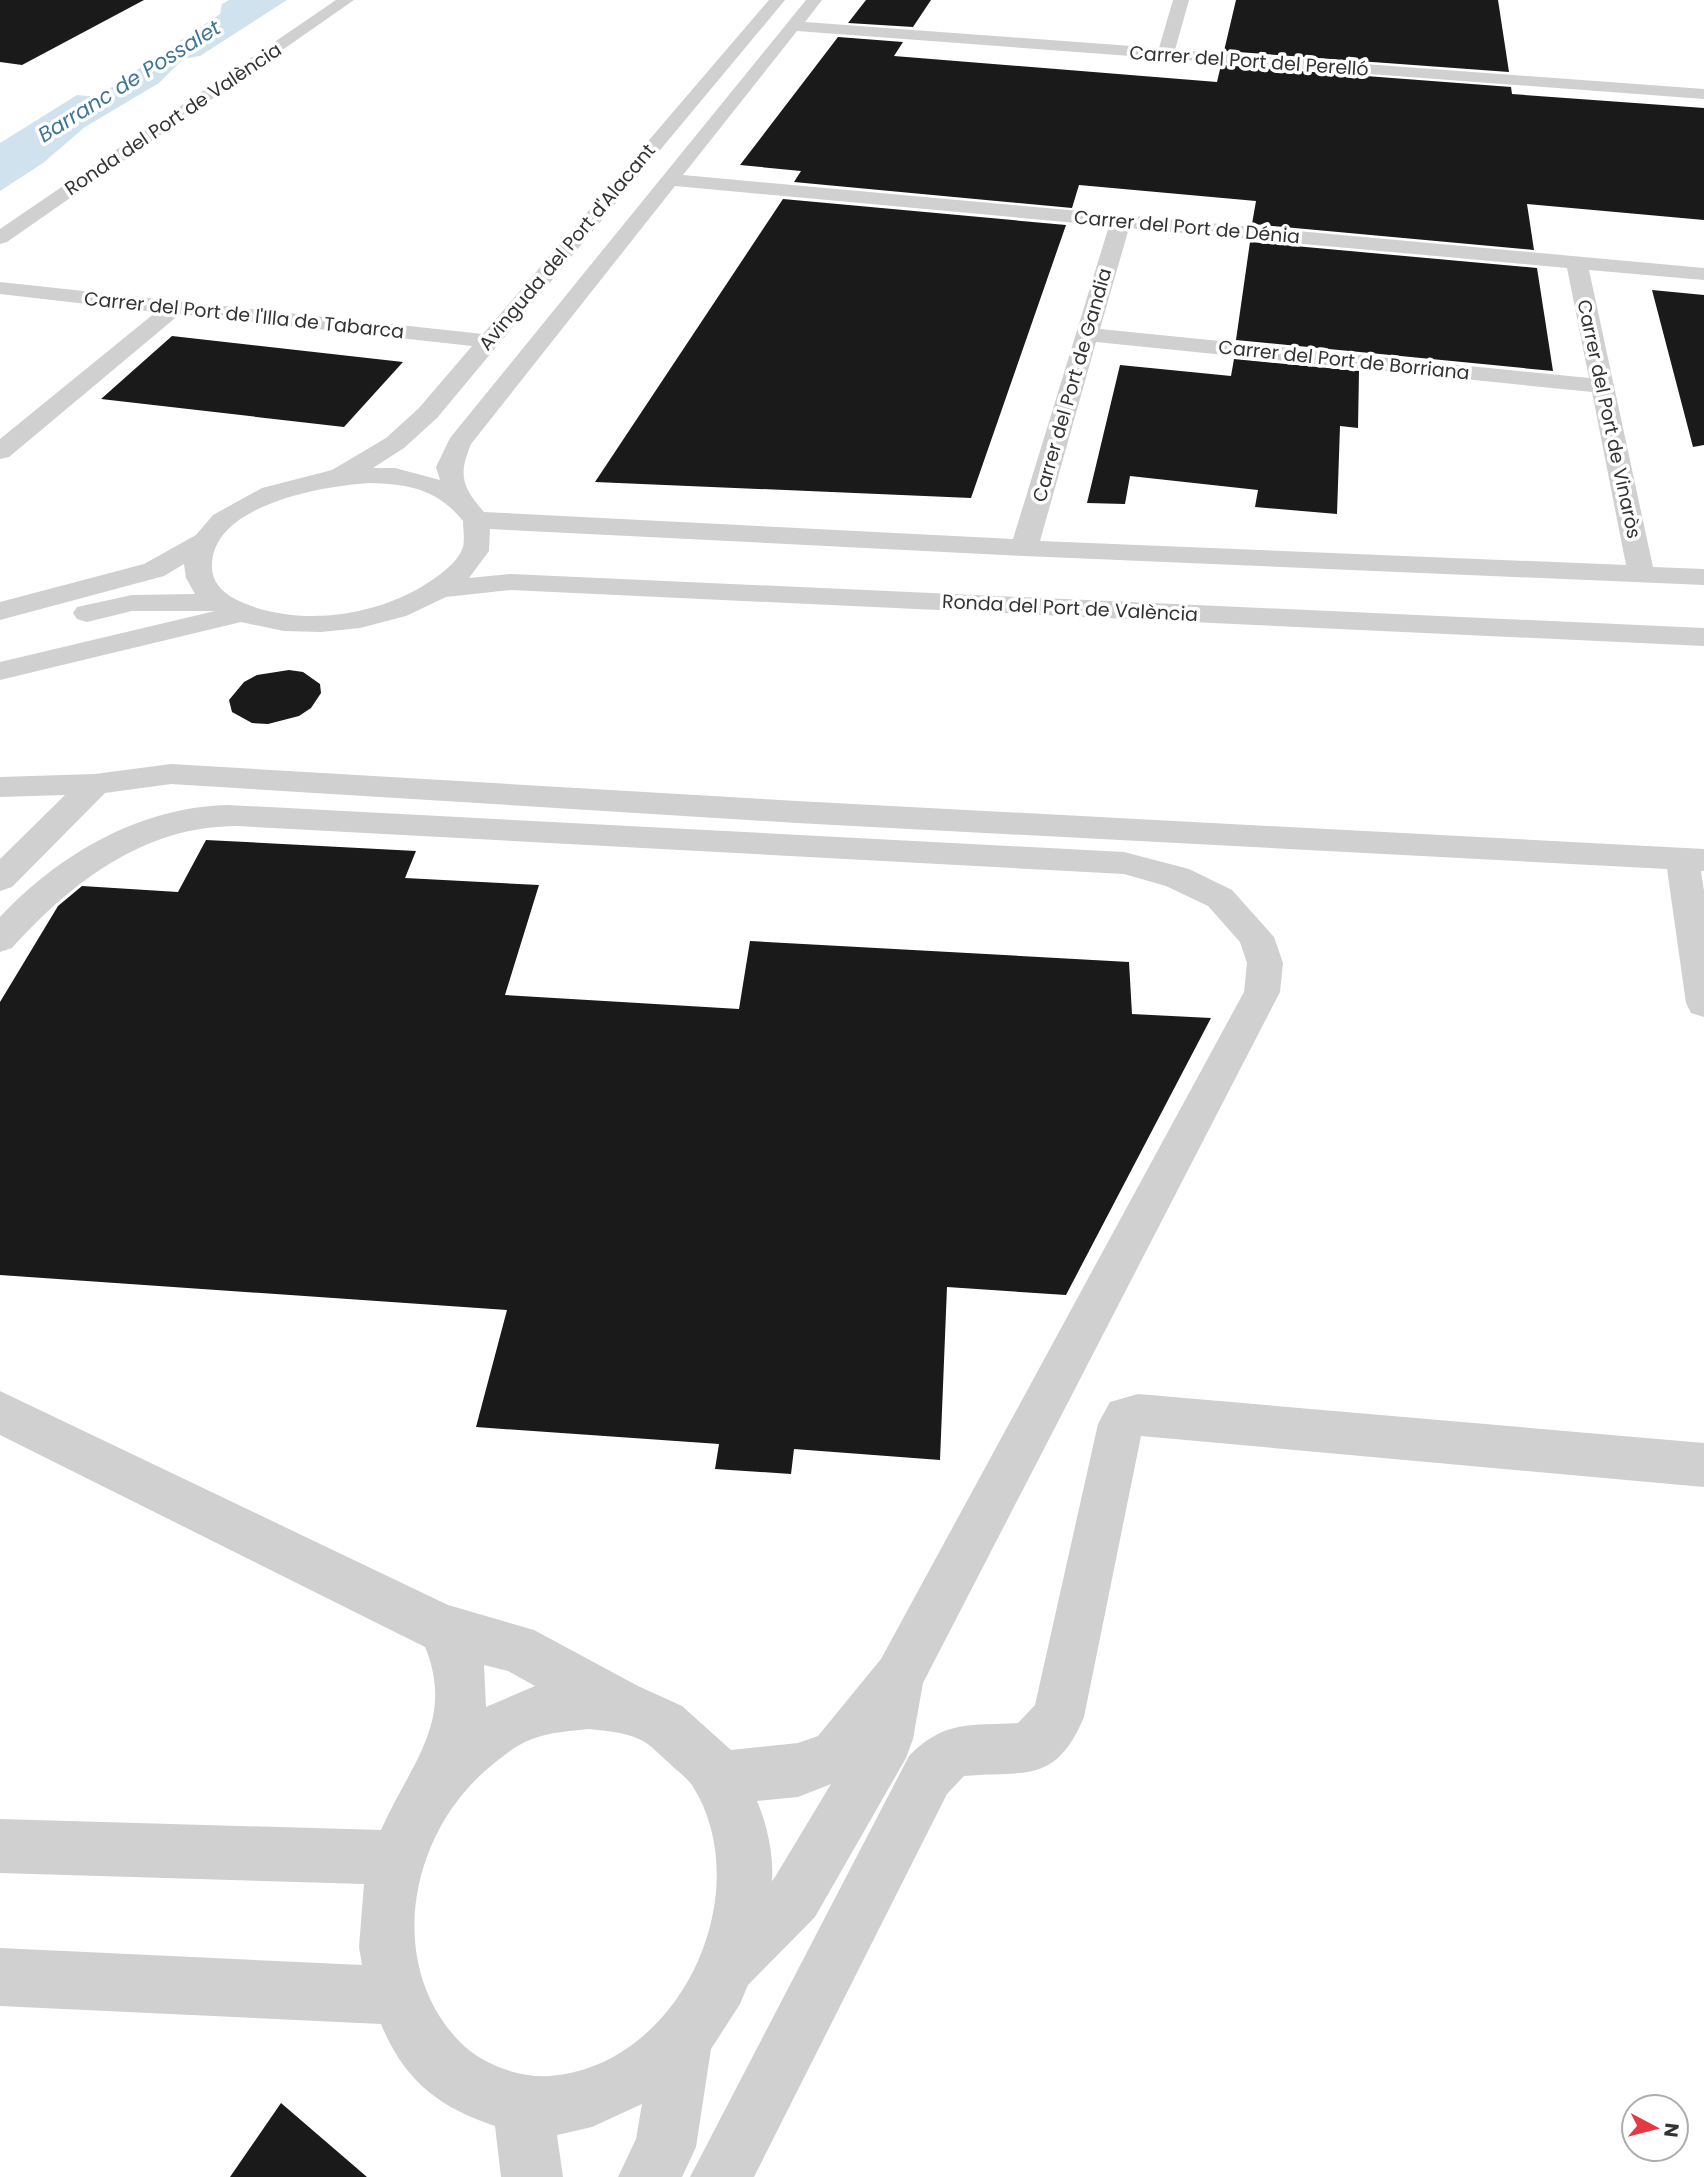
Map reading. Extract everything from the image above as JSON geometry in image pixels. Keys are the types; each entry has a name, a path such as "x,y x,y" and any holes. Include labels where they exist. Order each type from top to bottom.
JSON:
{"street":[{"name":"Ronda del Port de València","path":"0,238 346,0"},
{"name":"Avinguda del Port d'Alacant","path":"341,476 395,443 428,413 777,0"},
{"name":"Avinguda del Port d'Alacant","path":"457,497 449,467 459,443 814,0"},
{"path":"1166,54 1181,0"},
{"name":"Carrer del Port del Perelló","path":"794,26 1704,94"},
{"name":"Carrer del Port de Dénia","path":"670,180 1704,274"},
{"name":"Carrer del Port de Gandia","path":"1024,548 1121,222"},
{"name":"Carrer del Port de Vinaròs","path":"1577,263 1641,574"},
{"name":"Carrer del Port de l'Illa de Tabarca","path":"0,288 487,341"},
{"path":"0,452 174,308"},
{"name":"Carrer del Port de Borriana","path":"1086,334 1602,386"},
{"path":"0,611 154,570 205,541 222,522 271,493 341,476 396,476 441,488 457,497 476,520 476,550 453,579 406,606 357,621 324,625 274,623 230,608 211,596 200,580 197,565 205,541"},
{"path":"476,520 1024,548 1704,577"},
{"path":"0,587 174,558"},
{"name":"Ronda del Port de València","path":"437,589 511,582 1704,637"},
{"path":"0,632 132,603 230,608"},
{"path":"0,658 139,625 230,608"},
{"path":"0,671 230,608"},
{"path":"0,787 96,784 171,774 797,812 1693,859 1704,1003"},
{"path":"0,879 96,784"},
{"path":"0,939 79,863 141,832 204,817 269,816 1124,863 1177,877 1220,898 1256,937 1265,963 1262,992 899,1677 836,1756 798,1770 719,1778"},
{"path":"0,1412 443,1629 516,1648 627,1708 663,1723 694,1746 719,1778 740,1835 745,1873 740,1926 728,1967 710,2005 683,2040 652,2067 611,2092 567,2104 523,2105 480,2093 444,2070 416,2036 396,1996 386,1952 386,1917 397,1858 415,1814 442,1776 474,1745 510,1722 549,1708 589,1703 627,1708"},
{"path":"721,2177 928,1775 946,1757 964,1750 1014,1750 1033,1746 1049,1732 1058,1717 1121,1424 1126,1417 1138,1415 1704,1465"},
{"path":"442,1776 460,1713 461,1671 443,1629"},
{"path":"728,1967 796,1897 887,1739 899,1677"},
{"path":"0,1846 397,1858"},
{"path":"0,1977 396,1996"},
{"path":"649,2177 666,2147 683,2040"},
{"path":"523,2105 531,2177"}],"water":[{"name":"Barranc de Possalet","path":"229,0 287,0 200,56 183,59 159,83 85,127 43,163 0,191 0,143 77,95 97,97 220,14 222,4"}],"building":[{"path":"0,0 144,0 22,65 0,62"},
{"path":"866,0 931,0 913,27 848,23"},
{"path":"1236,0 1498,0 1509,72 1224,51"},
{"path":"838,37 903,42 894,56 1217,82 1221,65 1511,87 1512,94 1704,108 1704,220 1527,204 1534,250 1252,224 1256,201 1079,185 1072,208 794,182 801,171 740,165"},
{"path":"783,199 1066,225 971,498 595,482"},
{"path":"1250,242 1537,268 1553,371 1236,340"},
{"path":"1652,290 1704,295 1704,445 1693,447"},
{"path":"172,336 403,362 344,427 101,399"},
{"path":"1234,359 1359,371 1358,428 1340,426 1337,514 1255,507 1258,490 1130,476 1125,504 1087,503 1120,365 1231,376"},
{"path":"289,670 303,672 320,684 321,693 311,708 299,716 268,724 252,723 232,712 229,700 244,682 257,675"},
{"path":"206,840 416,851 405,878 539,885 505,995 739,1009 750,941 1129,962 1132,1014 1211,1018 1066,1295 947,1287 940,1460 794,1449 791,1474 715,1469 719,1444 476,1427 507,1310 0,1275 0,1002 58,906 82,886 178,892"},
{"path":"281,2103 367,2177 230,2177"}]}
